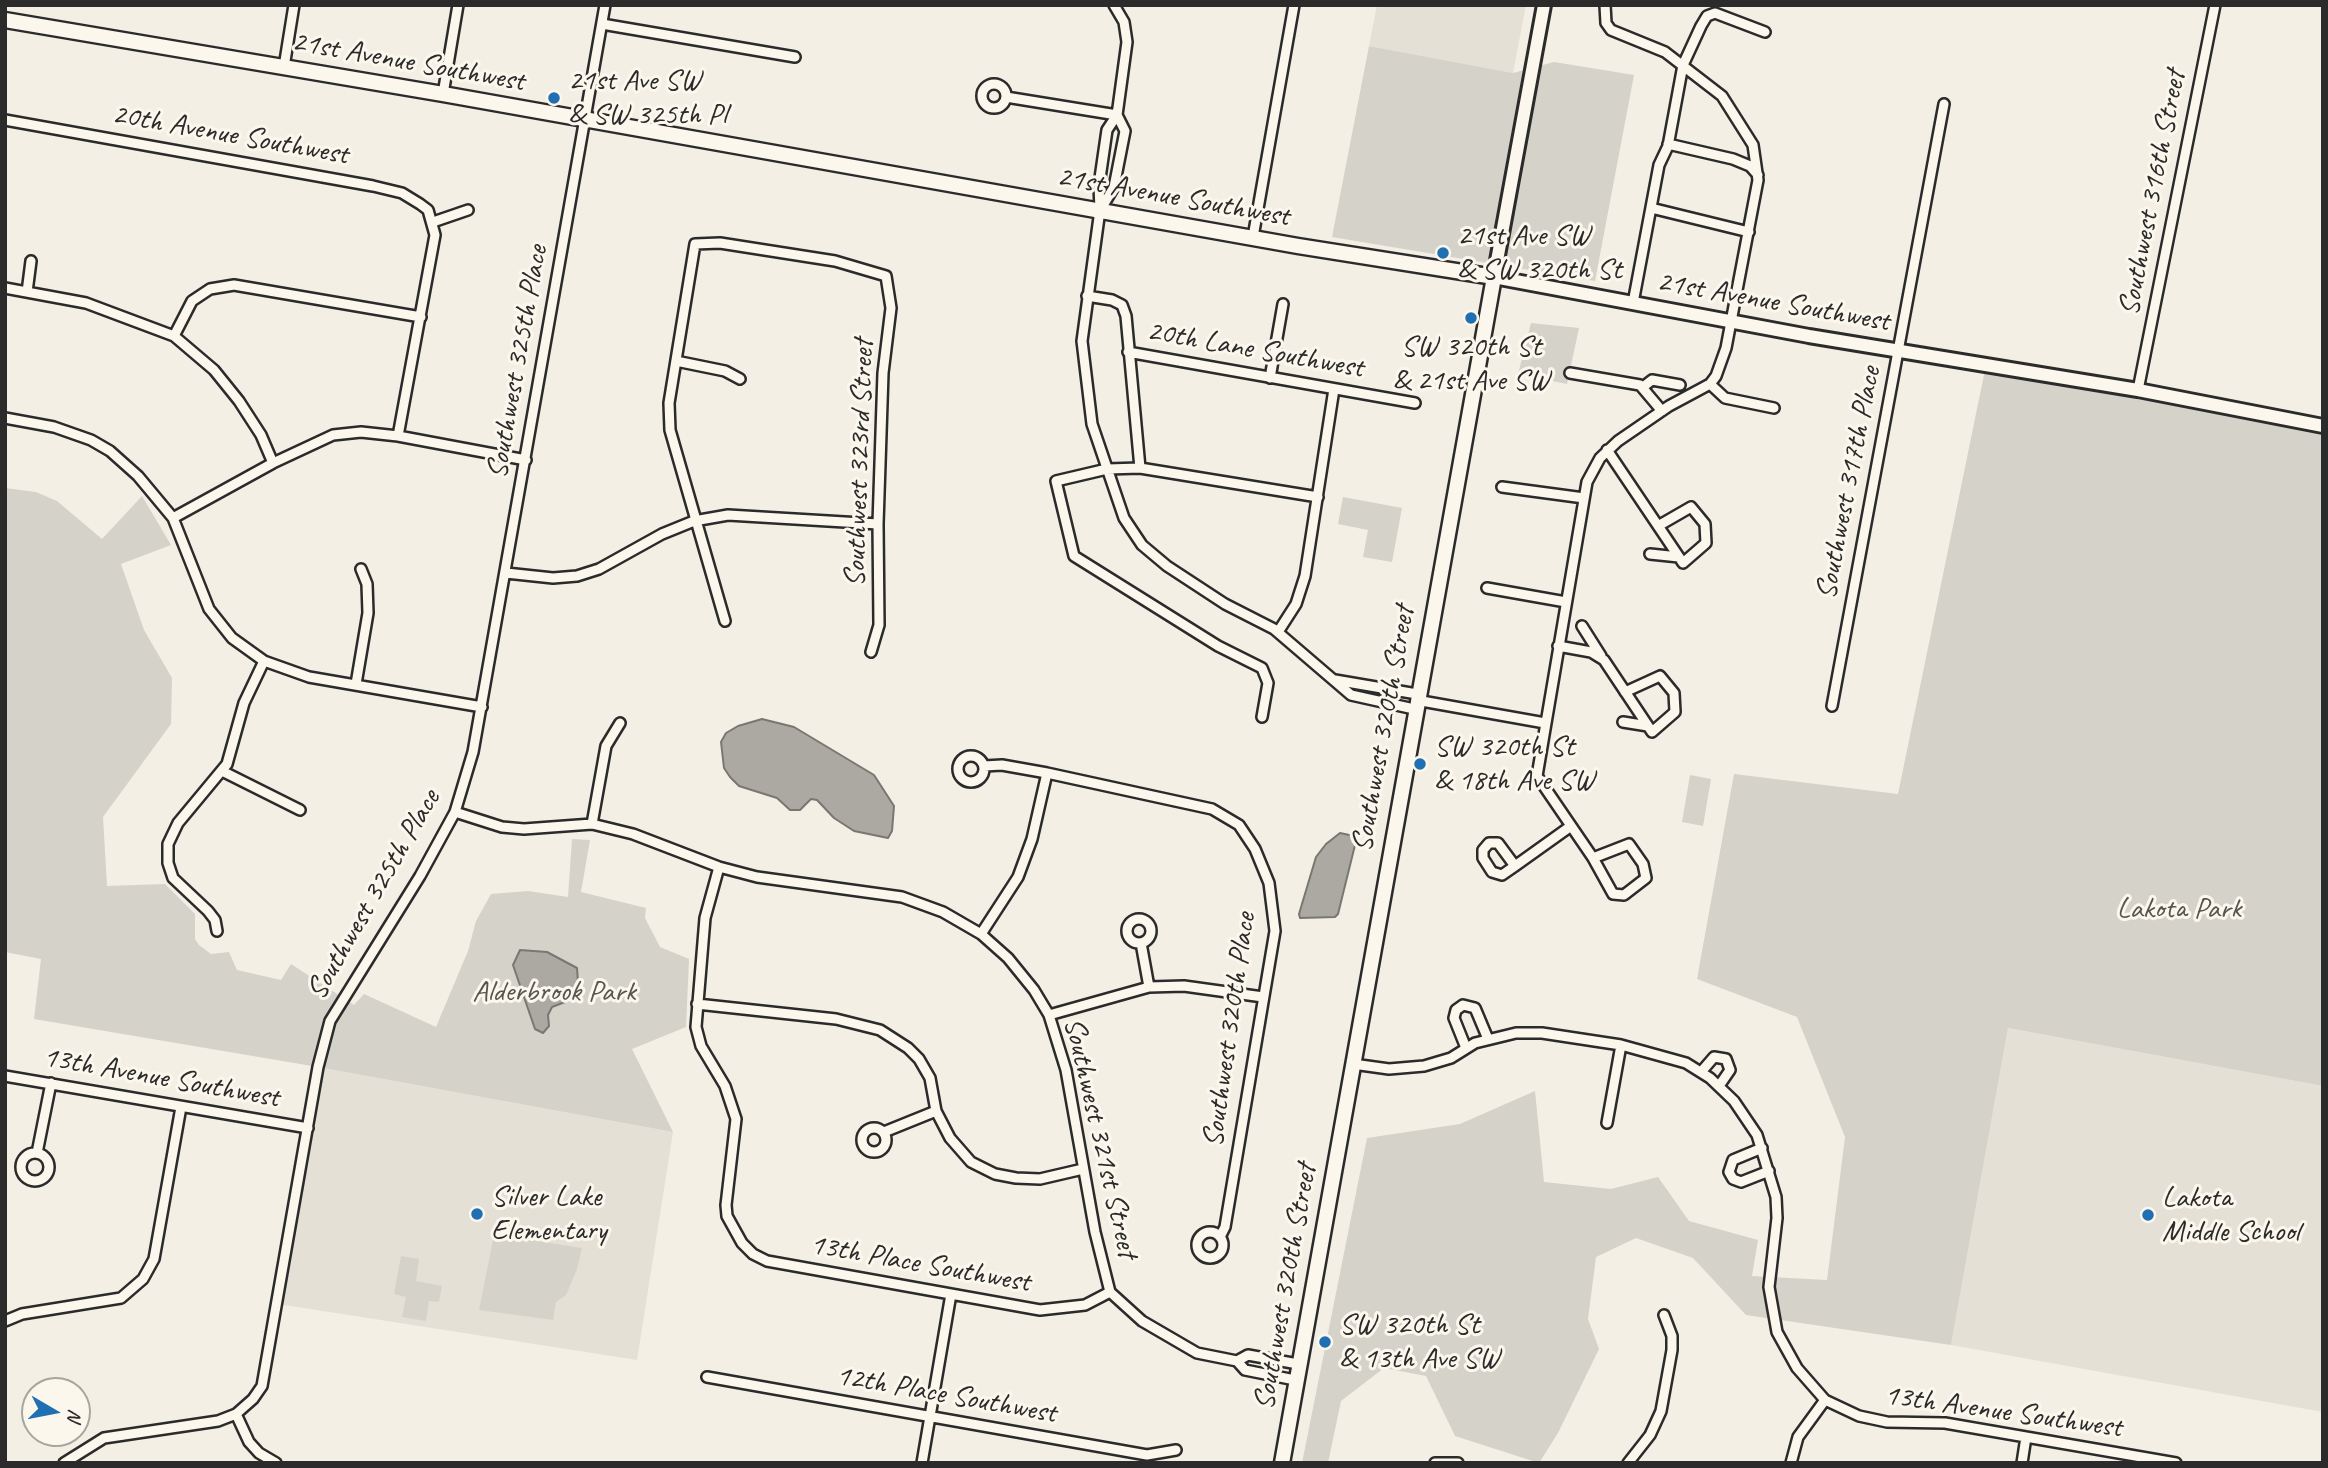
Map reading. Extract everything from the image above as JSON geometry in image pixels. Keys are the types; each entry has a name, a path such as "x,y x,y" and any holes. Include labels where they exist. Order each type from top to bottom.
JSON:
{"main road":[{"name":"Southwest 320th Street","path":"1282,1463 1416,701 1544,5"},
{"name":"21st Avenue Southwest","path":"8,20 1494,277 1899,351 2138,390 2323,426"}],"street":[{"path":"284,67 294,5"},
{"path":"443,94 458,5"},
{"name":"Southwest 325th Place","path":"236,1414 257,1393 267,1368 318,1067 330,1021 421,876 455,812 473,752 605,5"},
{"path":"1114,5 1124,22 1127,42 1117,115 1107,130 1099,185 1100,210 1082,341 1092,424 1124,519 1142,545 1167,566 1225,604 1278,632 1359,698 1416,701"},
{"path":"1253,237 1294,5"},
{"path":"1592,858 1629,845 1643,864 1646,878 1623,895 1616,896 1537,776 1584,498 1594,466 1607,450 1662,411 1710,384 1722,362 1758,175 1756,153 1741,122 1722,96 1652,45 1611,30 1606,23 1605,5"},
{"name":"Southwest 316th Street","path":"2138,390 2215,5"},
{"path":"1633,303 1659,165 1668,145 1682,65 1707,16 1715,13 1765,32"},
{"path":"602,24 795,57"},
{"path":"1006,97 1117,115"},
{"name":"Southwest 317th Place","path":"1832,706 1944,104"},
{"path":"1100,210 1114,187 1125,131 1117,115"},
{"name":"20th Avenue Southwest","path":"5,120 383,188 402,193 420,204 433,222"},
{"path":"1668,145 1733,159 1750,166 1758,175"},
{"path":"1651,208 1749,232"},
{"path":"398,436 435,235 433,222 468,210"},
{"name":"Southwest 323rd Street","path":"676,361 695,244 720,243 772,250 835,261 886,276 891,308 883,373 878,524 879,625 871,652"},
{"path":"27,292 31,261"},
{"path":"174,336 192,301 210,289 234,285 421,317"},
{"path":"5,288 86,303 174,336 214,370 239,401 261,435 273,463"},
{"name":"20th Lane Southwest","path":"1087,296 1112,300 1122,305 1126,316 1140,468"},
{"path":"1270,378 1283,304"},
{"name":"20th Lane Southwest","path":"1128,352 1415,403"},
{"path":"725,621 694,521 670,430 669,403 676,361 725,371 740,379"},
{"path":"1570,373 1643,387 1662,411"},
{"path":"1643,387 1653,380 1680,384"},
{"path":"1710,384 1724,398 1774,408"},
{"path":"1278,632 1296,604 1318,497 1334,389"},
{"path":"5,418 54,427 91,440 138,476 173,518 209,610 232,638 264,661 309,677 482,707"},
{"path":"173,518 273,463 333,435 361,432 398,436 526,460"},
{"path":"1607,450 1658,526 1683,563 1703,547 1707,536 1705,524 1689,506 1658,526"},
{"path":"1262,717 1268,683 1262,668 1218,646 1074,556 1056,481 1107,469 1140,468 1318,497"},
{"path":"1502,487 1584,498"},
{"path":"506,573 553,578 577,576 599,569 662,534 694,521 747,515 822,523 878,524"},
{"path":"1650,554 1679,557"},
{"path":"356,684 368,613 367,584 361,569"},
{"path":"1487,588 1566,602"},
{"path":"1582,626 1625,692 1652,732 1672,716 1676,705 1674,693 1658,675 1625,692"},
{"path":"1559,646 1591,652 1604,660"},
{"path":"217,931 215,920 208,911 173,878 167,854 171,835 178,823 222,771 231,754 244,702 264,661"},
{"path":"1334,680 1416,701 1545,723"},
{"path":"1623,722 1648,726"},
{"path":"592,824 604,754 611,735 620,723"},
{"path":"981,934 1018,877 1031,839 1047,773 1002,765 984,766"},
{"path":"222,771 300,810"},
{"name":"Southwest 320th Place","path":"1047,773 1212,809 1230,818 1247,836 1269,883 1275,931 1225,1227 1220,1237"},
{"name":"Southwest 321st Street","path":"455,812 502,827 592,824 633,834 719,867 757,877 902,897 943,912 981,934 1008,958 1049,1015 1066,1070 1083,1169 1110,1292"},
{"path":"1515,866 1571,825"},
{"path":"719,867 705,918 697,1004 836,1019 880,1030 908,1048 919,1059 930,1077 936,1111 950,1138 971,1162 995,1174 1040,1179 1083,1169"},
{"path":"1141,943 1149,987"},
{"path":"1049,1015 1149,987 1184,986 1263,996"},
{"name":"13th Place Southwest","path":"697,1004 696,1027 701,1046 724,1086 736,1119 726,1205 733,1228 753,1254 767,1261 1040,1310 1085,1305 1110,1292"},
{"path":"1466,1048 1454,1018 1456,1010 1463,1005 1475,1008 1488,1039"},
{"path":"1353,1064 1407,1069 1438,1063 1488,1039 1516,1033 1542,1033 1661,1054 1701,1072 1719,1086 1747,1117 1762,1148 1769,1171 1777,1217 1769,1287 1771,1311 1786,1352 1825,1400 1798,1437 1791,1463"},
{"path":"1607,1123 1621,1045"},
{"path":"1701,1072 1714,1057 1726,1059 1730,1070 1719,1086"},
{"name":"13th Avenue Southwest","path":"5,1076 308,1128"},
{"path":"37,1153 51,1083"},
{"path":"5,1321 22,1314 121,1298 144,1279 154,1259 181,1107"},
{"path":"884,1132 936,1111"},
{"path":"1762,1148 1733,1160 1729,1172 1733,1179 1741,1182 1769,1171"},
{"path":"1110,1292 1142,1321 1197,1353 1237,1361 1248,1356 1298,1364"},
{"path":"922,1463 951,1294"},
{"path":"1628,1463 1650,1436 1661,1411 1672,1349 1672,1336 1664,1315"},
{"path":"1237,1361 1245,1370 1295,1380"},
{"name":"12th Place Southwest","path":"707,1377 930,1419 1147,1455 1176,1450"},
{"name":"13th Avenue Southwest","path":"1825,1400 1859,1416 1887,1422 1945,1423 2176,1463"},
{"path":"64,1463 104,1438 218,1421 236,1414 249,1442 259,1453 276,1463"},
{"path":"2022,1463 2026,1437"},
{"path":"1435,1463 1458,1463"}],"shaded area":[{"path":"1377,5 1526,5 1513,73 1369,46"},
{"path":"762,719 794,727 874,775 894,806 892,831 888,838 854,831 834,818 817,800 811,799 800,810 790,810 777,798 739,786 724,768 721,742 726,733 738,726"},
{"path":"1340,833 1354,836 1356,841 1338,914 1335,917 1300,918 1316,857 1326,844"},
{"path":"520,950 547,952 577,968 578,982 575,989 565,1002 552,1007 548,1015 549,1026 543,1033 535,1029 513,965"},
{"name":"Lakota Middle School","path":"2008,1028 2323,1086 2323,1412 1951,1345"},
{"name":"Silver Lake Elementary","path":"318,1067 673,1132 637,1360 278,1304"}],"green space":[{"path":"1369,46 1513,73 1554,62 1634,75 1595,281 1332,237"},
{"path":"1531,323 1579,328 1567,384 1518,374"},
{"name":"Lakota Park","path":"1986,365 2323,426 2323,1086 2008,1028 1951,1345 1746,1315 1693,1258 1636,1238 1596,1257 1588,1319 1599,1349 1558,1433 1539,1463 1455,1436 1426,1376 1384,1368 1341,1401 1328,1463 1302,1463 1367,1138 1460,1124 1535,1091 1544,1182 1611,1189 1658,1177 1689,1221 1758,1240 1752,1276 1827,1280 1845,1137 1797,1017 1697,979 1734,774 1898,794"},
{"name":"Alderbrook Park","path":"5,488 36,492 57,501 102,539 142,496 171,545 121,564 144,630 172,678 171,724 103,817 107,886 165,884 195,914 195,939 199,945 211,954 229,952 237,970 281,980 291,964 354,1005 364,994 436,1027 468,951 476,921 491,894 528,891 568,897 572,839 590,840 581,892 646,908 645,918 660,947 689,959 686,1027 632,1049 673,1132 318,1067 34,1019 41,959 5,952"},
{"path":"1343,497 1402,508 1392,562 1363,557 1368,530 1338,524"},
{"path":"1690,775 1711,779 1703,826 1682,822"},
{"path":"500,1235 582,1248 566,1295 556,1302 553,1320 479,1310 493,1240"},
{"path":"401,1256 419,1259 416,1281 442,1286 439,1302 429,1301 426,1321 402,1317 406,1297 394,1294"}],"place":[{"name":"21st Ave SW & SW 325th Pl","path":"554,98"},
{"name":"21st Ave SW & SW 320th St","path":"1443,253"},
{"name":"SW 320th St & 21st Ave SW","path":"1471,318"},
{"name":"SW 320th St & 18th Ave SW","path":"1420,764"},
{"name":"Silver Lake Elementary","path":"477,1214"},
{"name":"Lakota Middle School","path":"2148,1215"},
{"name":"SW 320th St & 13th Ave SW","path":"1325,1342"}]}
